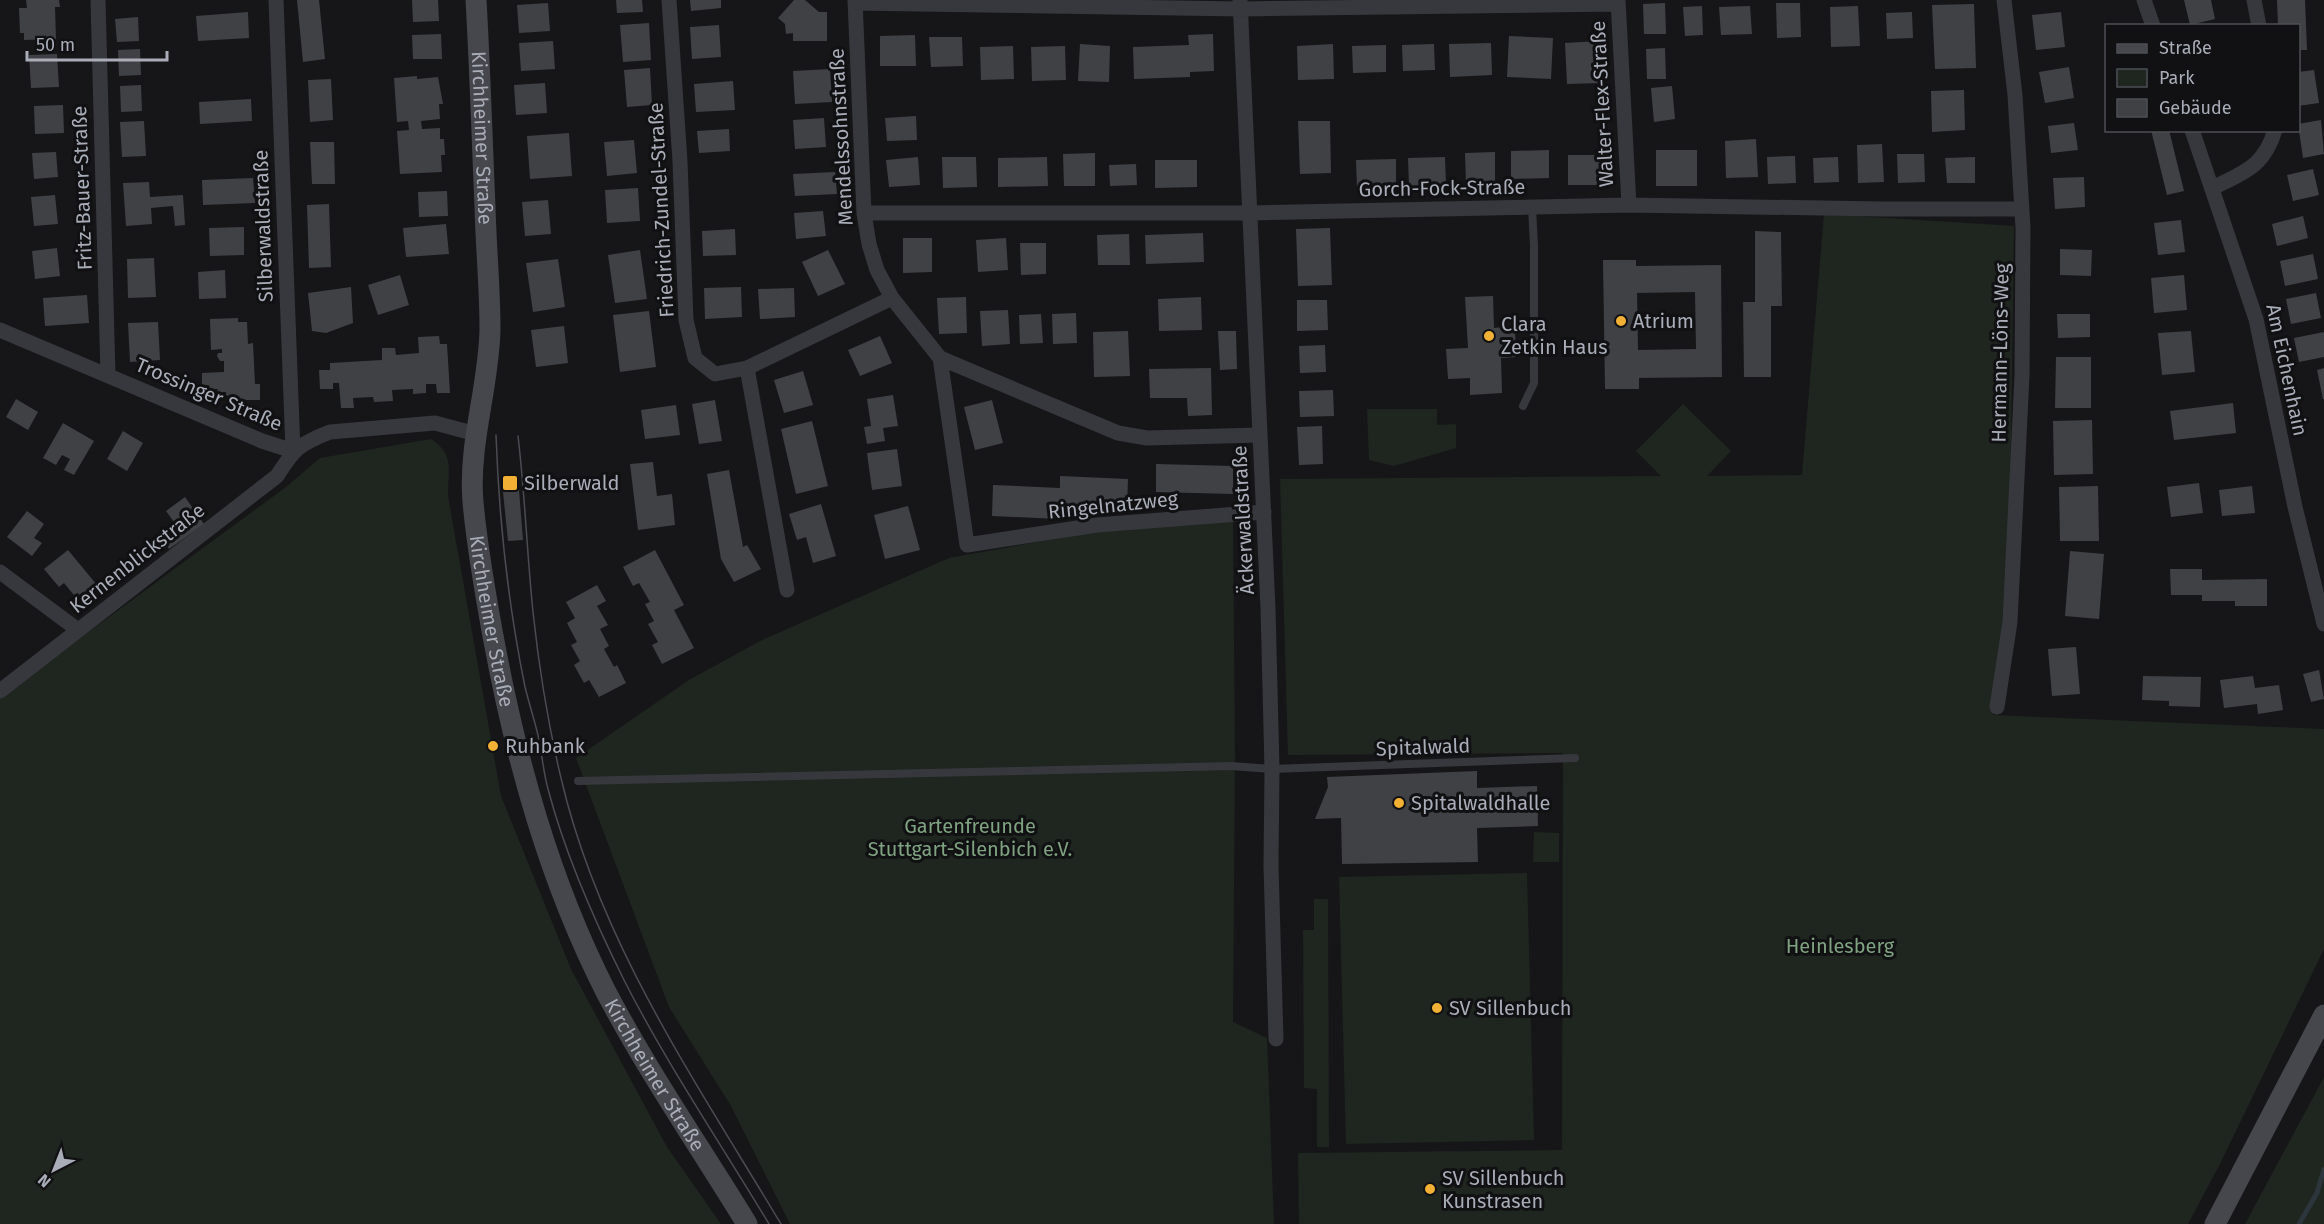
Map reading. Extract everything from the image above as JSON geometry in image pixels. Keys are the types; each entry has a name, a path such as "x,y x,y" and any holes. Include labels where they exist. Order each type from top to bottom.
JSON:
{"main road":[{"name":"Kirchheimer Straße","path":"476,0 490,331 472,470 473,501 486,595 512,732 533,813 559,887 606,992 650,1069 747,1224"},
{"path":"2215,1224 2324,1015"}],"street":[{"name":"Fritz-Bauer-Straße","path":"98,0 108,375"},
{"name":"Silberwaldstraße","path":"276,0 292,451"},
{"name":"Friedrich-Zundel-Straße","path":"669,0 680,161 686,320 695,358 716,374 747,368 892,298"},
{"name":"Hermann-Löns-Weg","path":"1997,707 2010,622 2022,376 2021,209 2015,95 2004,0"},
{"path":"2144,0 2152,24"},
{"path":"2254,0 2259,24"},
{"path":"855,1 1240,4 1618,2"},
{"name":"Mendelssohnstraße","path":"855,1 864,213 869,244 877,270 892,298 940,357 1118,433 1147,438 1260,435"},
{"name":"Walter-Flex-Straße","path":"1618,2 1629,205"},
{"name":"Äckerwaldstraße","path":"1240,4 1264,512 1272,769 1271,867 1276,1038"},
{"name":"Am Eichenhain","path":"2193,132 2256,319 2295,507 2324,624"},
{"path":"2213,188 2255,166 2271,145 2274,132"},
{"name":"Gorch-Fock-Straße","path":"864,213 1251,213 1629,205 2021,209"},
{"name":"Trossinger Straße","path":"0,330 262,441 292,451 330,432 435,423 476,434"},
{"name":"Ringelnatzweg","path":"940,357 967,545 1097,525 1264,512"},
{"path":"747,368 787,590"},
{"name":"Kernenblickstraße","path":"0,691 277,476 292,451"},
{"path":"0,572 78,630"}],"lane":[{"path":"1523,406 1534,383 1532,207"},
{"name":"Spitalwald","path":"578,781 1231,766 1272,769 1575,758"}],"green space":[{"name":"Heinlesberg","path":"1824,214 2014,226 2010,511 2004,623 1993,715 2324,729 2324,949 2220,1164 2188,1224 1299,1224 1298,1153 1562,1150 1563,753 1288,755 1280,479 1661,476 1636,451 1683,404 1731,451 1707,476 1802,475"},
{"path":"1367,409 1437,409 1437,425 1456,424 1456,448 1394,466 1369,460"},
{"path":"431,439 439,445 447,457 448,496 501,796 571,969 667,1147 721,1224 0,1224 0,697 286,487 320,458"},
{"name":"Gartenfreunde Stuttgart-Silenbich e.V.","path":"1233,521 1235,755 1233,1022 1267,1038 1274,1224 790,1224 731,1106 669,1007 576,758 689,680 760,641 949,558 1097,531"},
{"path":"1534,832 1559,833 1559,862 1533,862"},
{"name":"SV Sillenbuch","path":"1527,873 1534,1140 1346,1144 1339,877"},
{"path":"1314,899 1328,899 1329,1147 1317,1147 1317,1089 1304,1088 1303,930 1314,930"},
{"path":"2324,1077 2324,1224 2245,1224"}],"building":[{"path":"26,0 59,0 60,7 55,7 56,39 24,40 24,33 20,33 19,8 27,8"},
{"path":"297,0 319,0 325,59 303,62"},
{"path":"412,0 438,0 439,21 413,22"},
{"path":"616,0 642,0 643,12 617,13"},
{"path":"690,0 721,0 721,8 691,11"},
{"path":"794,0 805,0 819,12 827,12 827,41 793,41 793,33 786,34 785,24 778,18"},
{"path":"2184,0 2211,0 2215,19 2190,24"},
{"path":"2277,0 2305,0 2307,50 2300,50 2300,24 2278,24"},
{"path":"548,3 550,31 519,33 517,5"},
{"path":"1665,3 1666,34 1644,34 1643,4"},
{"path":"1776,3 1800,3 1801,37 1777,38"},
{"path":"1974,4 1976,68 1935,69 1932,5"},
{"path":"1702,6 1703,35 1685,36 1683,7"},
{"path":"1750,6 1752,34 1721,35 1719,7"},
{"path":"1858,6 1860,46 1831,47 1830,7"},
{"path":"248,12 249,38 198,41 196,16"},
{"path":"1912,12 1913,38 1887,39 1886,13"},
{"path":"2061,12 2065,47 2036,50 2032,15"},
{"path":"138,17 139,41 117,42 115,19"},
{"path":"649,23 651,60 623,62 620,25"},
{"path":"719,25 721,57 692,59 690,27"},
{"path":"441,34 442,59 413,59 412,35"},
{"path":"1213,34 1214,71 1190,72 1190,77 1134,79 1133,47 1189,45 1188,35"},
{"path":"915,35 916,66 880,66 880,36"},
{"path":"1509,36 1553,38 1551,79 1507,77"},
{"path":"929,37 962,37 963,66 931,67"},
{"path":"553,41 555,69 521,71 519,43"},
{"path":"1598,41 1601,83 1567,84 1565,43"},
{"path":"1491,43 1492,75 1450,77 1449,44"},
{"path":"1080,44 1110,46 1109,82 1078,81"},
{"path":"1333,44 1334,79 1298,80 1297,46"},
{"path":"1434,44 1435,70 1403,71 1402,45"},
{"path":"1386,45 1386,72 1353,73 1352,46"},
{"path":"1013,46 1014,79 981,80 980,47"},
{"path":"1065,46 1066,80 1032,81 1031,47"},
{"path":"1665,48 1666,79 1647,79 1646,49"},
{"path":"140,49 141,75 119,76 118,50"},
{"path":"57,54 59,87 31,88 29,55"},
{"path":"2069,67 2074,98 2045,103 2039,72"},
{"path":"650,68 652,105 627,107 624,70"},
{"path":"830,69 832,102 795,104 793,71"},
{"path":"2314,70 2319,103 2300,106 2300,72"},
{"path":"417,76 417,79 438,77 443,104 439,104 440,119 421,121 422,129 440,128 440,139 444,139 445,155 441,155 442,172 400,174 397,131 409,130 408,121 397,122 394,78"},
{"path":"331,79 333,120 310,122 308,80"},
{"path":"733,81 735,110 696,112 694,84"},
{"path":"545,83 547,113 516,115 514,85"},
{"path":"141,85 142,111 121,112 120,86"},
{"path":"1672,86 1675,119 1654,122 1651,88"},
{"path":"1964,90 1965,130 1932,132 1931,91"},
{"path":"251,99 252,121 200,124 199,102"},
{"path":"63,105 64,133 35,134 34,106"},
{"path":"916,116 917,140 887,141 885,118"},
{"path":"824,118 826,147 795,149 793,120"},
{"path":"2321,120 2324,154 2303,158 2300,124"},
{"path":"144,121 146,156 122,157 120,122"},
{"path":"1298,121 1330,121 1331,173 1300,174"},
{"path":"2074,123 2078,150 2051,153 2048,126"},
{"path":"729,129 730,151 699,153 697,131"},
{"path":"2151,132 2169,132 2184,191 2167,195"},
{"path":"569,133 572,176 530,179 527,136"},
{"path":"1756,139 1758,177 1726,178 1725,141"},
{"path":"634,140 637,173 607,176 604,142"},
{"path":"310,142 334,142 335,184 312,184"},
{"path":"1882,144 1884,182 1858,183 1857,145"},
{"path":"1549,150 1549,178 1511,179 1511,151"},
{"path":"1656,150 1697,150 1697,186 1656,186"},
{"path":"56,152 58,177 34,179 32,153"},
{"path":"1495,152 1495,184 1466,185 1465,153"},
{"path":"1095,153 1095,186 1064,186 1063,154"},
{"path":"1897,154 1924,154 1925,182 1898,183"},
{"path":"1568,155 1602,155 1602,185 1568,185"},
{"path":"1795,156 1796,183 1768,184 1767,157"},
{"path":"918,157 920,185 889,187 886,160"},
{"path":"942,157 976,157 977,187 943,188"},
{"path":"1047,157 1048,186 998,187 998,158"},
{"path":"1445,157 1446,185 1409,186 1408,158"},
{"path":"1838,157 1839,182 1814,183 1813,158"},
{"path":"1975,157 1975,183 1947,183 1945,158"},
{"path":"1396,159 1396,187 1357,188 1356,160"},
{"path":"1155,160 1197,160 1197,187 1155,188"},
{"path":"1136,164 1137,185 1110,186 1109,165"},
{"path":"2313,169 2319,195 2293,201 2287,175"},
{"path":"835,172 837,194 795,196 793,174"},
{"path":"2084,177 2085,207 2055,209 2053,178"},
{"path":"253,178 255,203 203,205 202,180"},
{"path":"149,182 150,197 183,195 185,225 175,226 173,206 151,208 152,224 126,226 123,183"},
{"path":"638,188 640,221 607,223 605,190"},
{"path":"447,191 448,216 419,217 418,192"},
{"path":"55,195 58,224 34,226 31,197"},
{"path":"548,200 551,234 525,236 522,202"},
{"path":"329,204 331,267 309,268 307,205"},
{"path":"823,211 826,236 796,239 794,213"},
{"path":"2303,216 2308,238 2277,246 2272,224"},
{"path":"2181,220 2185,252 2158,255 2154,223"},
{"path":"446,224 449,254 406,257 403,228"},
{"path":"244,227 244,255 210,256 209,228"},
{"path":"1330,228 1332,285 1298,286 1296,229"},
{"path":"735,229 736,255 703,256 702,231"},
{"path":"1755,231 1781,232 1782,306 1771,306 1771,377 1744,377 1743,302 1755,302"},
{"path":"1203,233 1204,262 1146,264 1145,235"},
{"path":"1129,234 1130,265 1098,265 1097,235"},
{"path":"903,238 932,238 932,272 903,273"},
{"path":"1006,238 1008,270 978,272 976,240"},
{"path":"1020,243 1046,243 1046,274 1021,275"},
{"path":"57,248 60,276 35,279 32,251"},
{"path":"2060,249 2092,250 2091,276 2060,275"},
{"path":"640,250 647,299 615,303 608,255"},
{"path":"828,250 845,284 818,296 802,262"},
{"path":"2313,254 2318,279 2285,286 2280,261"},
{"path":"154,258 156,297 128,298 127,259"},
{"path":"558,259 565,307 533,312 526,263"},
{"name":"Atrium","path":"1603,260 1636,260 1636,266 1721,265 1722,377 1639,378 1639,389 1605,389","holes":["1695,292 1696,349 1638,350 1637,293"]},
{"path":"225,270 226,298 199,299 198,272"},
{"path":"400,275 409,305 378,315 368,285"},
{"path":"2184,275 2187,310 2154,313 2151,278"},
{"path":"351,287 353,323 326,333 312,331 308,293"},
{"path":"741,287 742,317 705,319 704,288"},
{"path":"794,288 795,317 760,319 758,289"},
{"path":"2316,293 2321,318 2291,324 2286,299"},
{"path":"87,295 89,323 45,326 43,298"},
{"path":"1493,296 1494,328 1515,329 1516,357 1501,358 1502,393 1470,395 1470,378 1448,379 1446,349 1468,348 1465,297"},
{"path":"966,297 967,333 939,334 937,298"},
{"path":"1201,297 1202,330 1159,331 1158,299"},
{"path":"1297,300 1327,300 1328,330 1297,331"},
{"path":"1008,310 1010,344 982,346 980,311"},
{"path":"649,311 656,367 620,372 613,315"},
{"path":"1076,313 1077,343 1053,344 1052,314"},
{"path":"1041,314 1043,343 1020,344 1019,315"},
{"path":"2057,314 2090,314 2090,337 2058,338"},
{"path":"238,318 238,322 247,322 248,344 253,343 255,384 260,384 260,400 235,400 235,395 226,396 226,392 217,392 218,389 202,389 202,373 224,372 224,361 220,361 217,356 218,353 222,353 222,349 211,350 210,319"},
{"path":"158,322 160,360 130,362 128,323"},
{"path":"564,326 568,363 536,367 531,330"},
{"path":"1128,331 1130,376 1094,377 1093,332"},
{"path":"1218,331 1236,331 1237,369 1220,370"},
{"path":"2191,331 2195,372 2162,375 2158,333"},
{"path":"2324,332 2324,357 2299,362 2294,338"},
{"path":"439,336 440,344 447,344 450,393 437,393 436,384 426,384 426,393 413,394 413,389 392,390 393,401 374,402 373,397 353,398 354,408 341,408 339,383 333,383 333,389 320,389 319,370 330,370 330,363 382,360 382,348 395,348 396,355 419,353 418,337"},
{"path":"880,336 892,363 860,376 848,350"},
{"path":"1325,345 1326,372 1300,373 1299,346"},
{"path":"2056,357 2091,357 2091,408 2055,408"},
{"path":"1211,368 1212,415 1188,416 1187,398 1150,398 1149,369"},
{"path":"2324,368 2324,399 2323,399 2317,370"},
{"path":"803,371 813,405 784,413 774,380"},
{"path":"1333,390 1334,416 1300,417 1299,391"},
{"path":"893,395 898,426 883,428 885,441 867,444 864,427 871,426 867,399"},
{"path":"16,399 38,412 28,430 6,417"},
{"path":"715,400 722,441 699,444 692,404"},
{"path":"992,400 1003,443 975,450 964,407"},
{"path":"2233,403 2236,433 2174,440 2170,411"},
{"path":"676,405 680,435 645,439 641,410"},
{"path":"2092,420 2093,474 2054,475 2053,421"},
{"path":"812,421 828,486 796,494 781,429"},
{"path":"63,423 94,441 74,475 64,470 70,459 62,455 56,465 43,458"},
{"path":"1322,426 1323,464 1299,465 1297,427"},
{"path":"123,431 143,443 127,471 107,459"},
{"path":"897,449 902,486 872,490 867,453"},
{"path":"653,462 657,496 672,494 675,525 638,530 630,464"},
{"path":"1156,464 1233,466 1233,494 1156,492"},
{"path":"729,470 743,547 747,545 761,569 734,582 721,559 707,474"},
{"path":"1060,476 1128,479 1127,509 1059,507 1059,519 992,516 993,485 1060,488"},
{"path":"2199,483 2203,513 2171,517 2167,487"},
{"path":"2098,486 2099,541 2060,541 2059,487"},
{"path":"2252,486 2255,513 2222,516 2219,490"},
{"path":"519,490 523,540 508,541 503,492"},
{"path":"185,497 204,524 169,549 158,534 174,522 166,511"},
{"path":"821,504 836,556 813,563 806,537 797,540 789,514"},
{"path":"908,506 920,550 885,559 874,515"},
{"path":"27,511 44,524 34,538 42,543 32,556 7,537"},
{"path":"68,550 97,585 78,600 64,583 59,587 44,569"},
{"path":"655,550 684,605 674,610 694,648 662,664 652,645 658,642 648,624 654,621 645,604 650,602 639,583 633,586 623,567"},
{"path":"2070,551 2104,554 2099,619 2065,616"},
{"path":"2170,569 2202,569 2202,580 2267,579 2267,606 2235,606 2235,601 2202,601 2202,595 2171,595"},
{"path":"597,585 606,601 597,606 608,625 600,629 609,646 604,649 614,667 617,665 626,683 599,697 589,680 584,683 574,665 580,661 571,645 577,642 567,623 575,618 566,602"},
{"path":"2076,647 2080,694 2052,696 2048,649"},
{"path":"2319,670 2324,699 2311,702 2303,674"},
{"path":"2143,676 2201,677 2200,707 2169,706 2169,701 2142,700"},
{"path":"2253,676 2255,688 2279,685 2283,710 2258,714 2257,704 2224,708 2220,680"},
{"name":"Spitalwaldhalle","path":"1477,771 1477,788 1537,786 1538,826 1477,828 1478,862 1342,864 1341,818 1315,819 1328,787 1327,777"}],"waterway":[{"path":"2299,1224 2317,1193 2324,1169"}],"tram line":[{"path":"496,435 502,530 514,624 546,782 563,838 592,912 625,982 677,1074 769,1224"},
{"path":"518,436 533,612 541,675 556,758 578,838 599,897 653,1009 781,1224"}],"place":[{"name":"Atrium","path":"1621,321"},
{"name":"Clara Zetkin Haus","path":"1489,336"},
{"name":"Silberwald","path":"510,483"},
{"name":"Ruhbank","path":"493,746"},
{"name":"Spitalwaldhalle","path":"1399,803"},
{"name":"SV Sillenbuch","path":"1437,1008"},
{"name":"SV Sillenbuch Kunstrasen","path":"1430,1189"}]}
